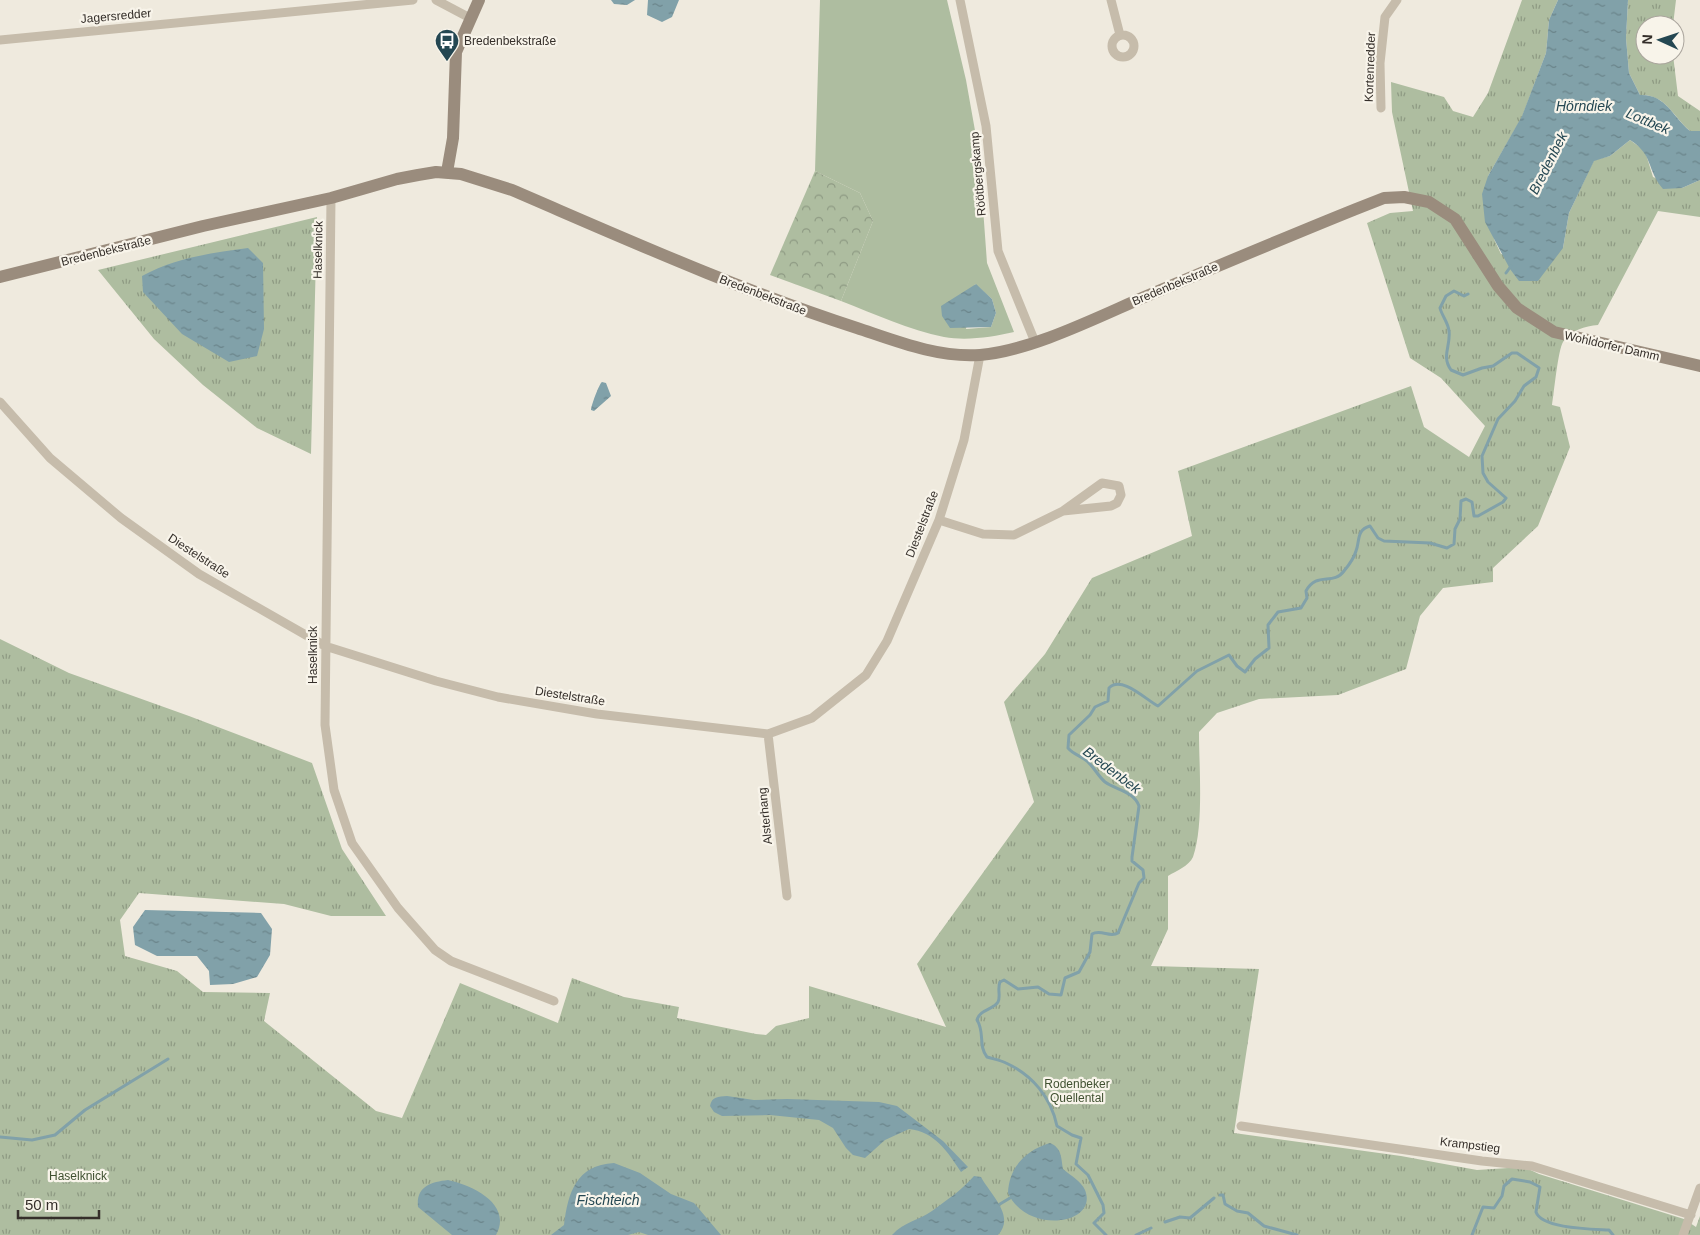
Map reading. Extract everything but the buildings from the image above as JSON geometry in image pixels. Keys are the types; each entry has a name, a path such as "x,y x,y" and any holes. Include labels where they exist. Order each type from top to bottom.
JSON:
{"street":[{"name":"Jagersredder","path":"0,40 413,0"},
{"path":"436,0 470,18"},
{"path":"447,172 453,138 456,52 479,0"},
{"name":"Röötbergskamp","path":"960,0 986,126 998,251 1035,342"},
{"path":"1111,0 1120,36"},
{"name":"Kortenredder","path":"1381,108 1380,63 1385,17 1397,0"},
{"name":"Bredenbekstraße","path":"0,277 203,226 331,198 397,179 447,172 471,176 512,190 785,305 920,348 958,355 980,355 1012,350 1035,342 1384,198 1404,197 1420,199 1441,208 1455,219 1469,237 1488,271"},
{"name":"Haselknick","path":"331,198 325,725 334,790 352,843 398,908 435,950 451,961 477,972 554,1000"},
{"name":"Wohldorfer Damm","path":"1488,271 1517,308 1554,332 1700,366"},
{"name":"Diestelstraße","path":"0,402 50,458 120,518 199,574 325,646 436,681 498,697 598,714 768,734 812,718 866,675 887,641 939,520 964,440 980,355"},
{"path":"939,520 983,534 1014,535 1063,511 1102,483 1119,486 1121,495 1117,503 1111,506 1063,511"},
{"name":"Alsterhang","path":"768,734 787,896"},
{"name":"Krampstieg","path":"1241,1126 1482,1161 1532,1166 1691,1215"},
{"path":"1683,1235 1700,1188"}],"green space":[{"path":"820,0 947,0 966,80 979,153 987,263 1014,332 979,338 944,337 905,326 841,301 873,221 860,193 815,171","holes":["975,284 992,299 996,313 991,327 966,329"]},
{"name":"Rodenbeker Quellental","path":"1522,0 1558,0 1549,20 1546,53 1522,117 1488,176 1494,239 1501,254 1563,248 1569,213 1594,160 1610,156 1630,140 1645,151 1653,177 1682,188 1700,180 1700,217 1658,211 1598,325 1579,329 1570,334 1563,342 1552,405 1560,407 1570,447 1538,526 1493,568 1493,582 1443,588 1420,616 1406,669 1338,695 1259,699 1217,713 1199,732 1200,813 1196,844 1191,860 1168,876 1168,929 1151,966 1259,969 1234,1133 1401,1156 1477,1170 1524,1167 1539,1174 1684,1219 1696,1227 1700,1216 1700,1235 0,1235 0,639 69,673 312,763 342,849 386,916 331,916 284,904 139,893 120,920 125,956 177,971 203,992 270,993 264,1021 376,1111 402,1118 460,983 558,1023 572,978 624,997 679,1007 677,1018 756,1034 766,1035 776,1026 809,1018 809,986 946,1027 917,964 1034,802 1004,702 1045,654 1092,578 1192,536 1178,471 1411,386 1424,427 1469,457 1485,426 1441,378 1410,358 1367,223 1390,213 1413,211 1392,112 1391,82 1444,97 1453,111 1473,117 1488,93"},
{"path":"1628,0 1676,0 1674,15 1635,15 1635,65 1674,65 1678,96 1700,111 1700,131 1690,131 1663,102 1656,98 1640,95 1629,73 1626,38"},
{"path":"815,171 860,193 873,221 841,301 770,275"},
{"path":"317,217 311,454 257,428 203,385 154,339 98,270"}],"water":[{"path":"611,0 635,0 627,5 614,4"},
{"path":"648,0 679,0 672,17 662,22 647,15"},
{"name":"Hörndiek","path":"1558,0 1628,0 1626,38 1629,73 1640,95 1656,98 1668,107 1690,131 1700,131 1700,180 1682,188 1663,189 1643,151 1630,140 1610,156 1594,161 1569,213 1563,248 1538,281 1519,281 1510,269 1485,222 1482,194 1488,176 1522,116 1546,53 1549,20"},
{"path":"248,248 263,263 264,329 257,356 229,362 182,334 143,292 142,276 180,261 207,254"},
{"path":"976,284 992,299 996,313 991,327 950,328 942,316 941,306"},
{"path":"602,382 606,383 611,396 594,411 591,410 597,391"},
{"path":"145,910 261,913 272,929 270,955 257,977 233,984 210,985 209,971 197,956 157,956 135,945 133,927"},
{"path":"727,1096 754,1100 787,1099 879,1102 897,1106 943,1141 968,1167 961,1172 945,1150 933,1138 909,1129 885,1140 865,1158 853,1155 833,1128 819,1120 770,1115 722,1116 714,1112 710,1106 712,1100"},
{"path":"1050,1143 1059,1151 1063,1169 1078,1181 1085,1190 1086,1202 1082,1211 1072,1217 1059,1220 1044,1220 1030,1215 1017,1206 1008,1193 1012,1175 1020,1161 1033,1150"},
{"name":"Fischteich","path":"614,1163 640,1173 671,1194 694,1203 721,1235 648,1235 639,1232 628,1235 551,1235 564,1225 568,1202 576,1183 583,1175 601,1165"},
{"path":"974,1176 981,1177 1000,1205 1004,1220 1003,1228 998,1235 892,1235 907,1224 932,1211 959,1191"},
{"path":"448,1180 478,1191 495,1205 499,1214 500,1224 496,1235 452,1235 418,1207 419,1195 422,1190 435,1182"}],"waterway":[{"name":"Bredenbek","path":"1506,273 1511,266"},
{"name":"Bredenbek","path":"1106,1235 1094,1223 1104,1213 1103,1205 1088,1175 1076,1164 1081,1138 1057,1126 1045,1096 1024,1074 1006,1063 987,1057 984,1053 981,1029 977,1020 981,1014 996,1005 999,998 999,984 1004,980 1018,989 1038,987 1049,994 1061,995 1065,978 1079,972 1090,952 1092,934 1099,932 1112,935 1118,933 1139,883 1144,878 1143,870 1132,861 1139,806 1137,801 1129,794 1105,782 1087,761 1070,750 1068,748 1069,735 1090,715 1095,707 1108,701 1109,688 1114,685 1127,686 1158,706 1197,671 1229,655 1237,666 1245,672 1255,659 1269,648 1268,625 1278,612 1301,608 1307,598 1306,591 1310,585 1320,580 1335,578 1340,575 1353,559 1362,530 1370,526 1378,538 1384,541 1430,543 1447,548 1454,544 1455,529 1460,519 1461,501 1466,499 1472,502 1474,516 1478,516 1503,502 1506,498 1488,482 1483,473 1482,456 1498,419 1515,401 1524,386 1536,377 1539,368 1517,353 1512,353 1493,366 1463,375 1451,370 1446,355 1449,331 1440,308 1446,296 1454,291 1464,296 1468,294"},
{"path":"0,1137 32,1140 55,1135 85,1110 168,1059"},
{"path":"1472,1235 1483,1207 1494,1208 1502,1196 1504,1186 1512,1179 1530,1182 1540,1187 1536,1212 1540,1218 1569,1227 1609,1230 1613,1235"},
{"path":"1220,1195 1223,1195 1225,1204 1237,1211 1248,1213 1264,1226 1297,1235"},
{"path":"1000,1204 1010,1198"},
{"path":"1165,1222 1180,1217 1190,1218 1214,1198"},
{"path":"1136,1235 1151,1228"}],"place":[{"name":"Bredenbekstraße","path":"447,62"}],"water label":[{"name":"Lottbek","path":"1648,121"}]}
